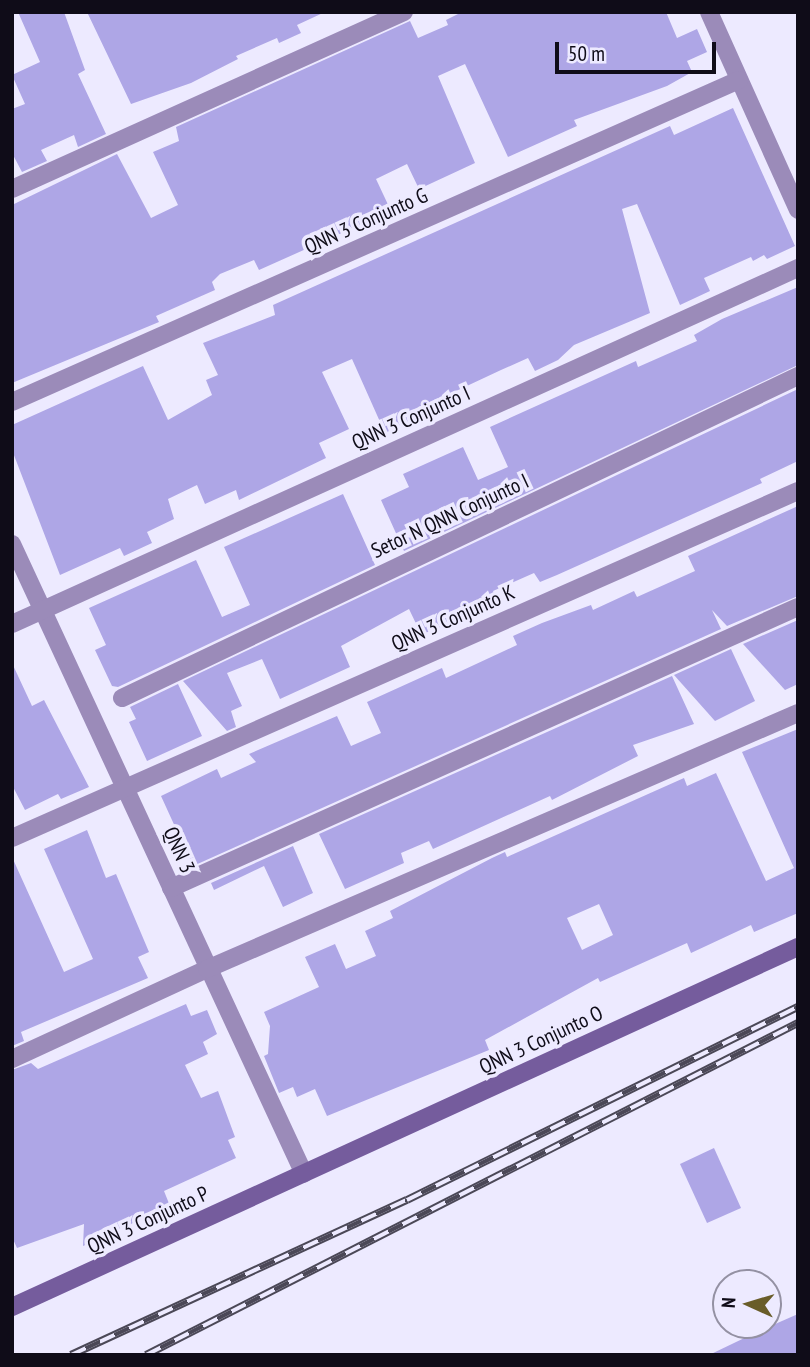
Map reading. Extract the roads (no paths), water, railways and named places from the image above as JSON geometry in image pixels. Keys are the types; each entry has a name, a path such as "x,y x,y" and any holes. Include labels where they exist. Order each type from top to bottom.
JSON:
{"street":[{"path":"12,189 404,12"},
{"path":"709,12 798,210"},
{"name":"QNN 3 Conjunto G","path":"12,402 739,80"},
{"name":"QNN 3 Conjunto I","path":"12,624 798,268"},
{"name":"Setor N QNN Conjunto I","path":"122,698 798,376"},
{"name":"QNN 3 Conjunto K","path":"12,838 798,491"},
{"name":"QNN 3","path":"12,544 127,787 207,970 304,1174"},
{"path":"171,888 798,607"},
{"path":"12,1059 207,970 798,713"},
{"name":"QNN 3 Conjunto O","path":"304,1174 798,947"},
{"name":"QNN 3 Conjunto P","path":"12,1307 304,1174"}],"railway":[{"path":"71,1355 407,1200 798,1007"},
{"path":"146,1355 798,1023"}]}
